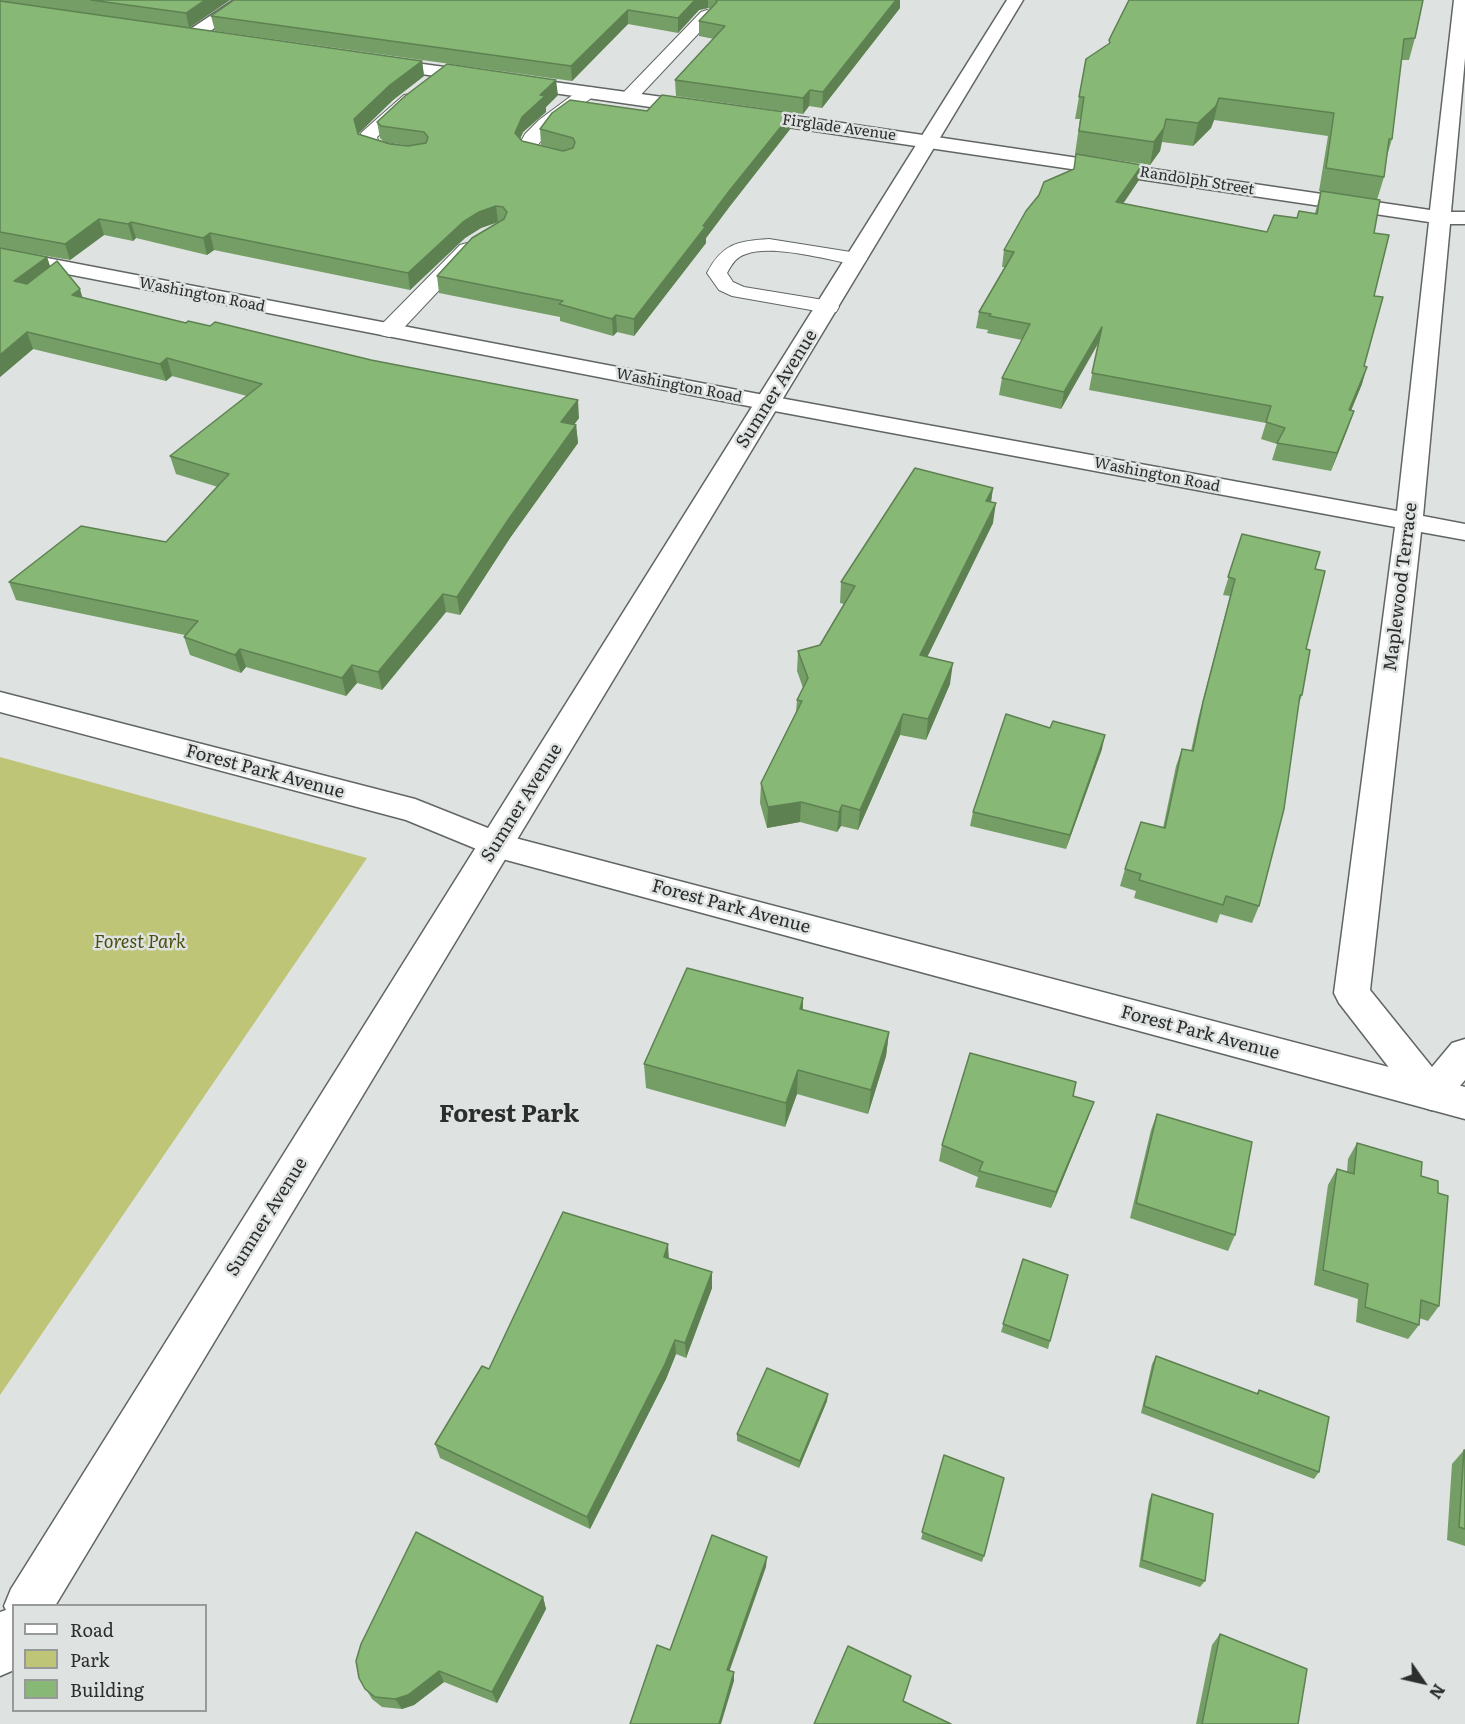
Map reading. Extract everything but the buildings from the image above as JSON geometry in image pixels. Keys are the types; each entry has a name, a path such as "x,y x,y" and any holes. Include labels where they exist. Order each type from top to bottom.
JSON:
{"street":[{"path":"215,39 186,35 245,0"},
{"name":"Sumner Avenue","path":"29,1604 1015,0"},
{"name":"Maplewood Terrace","path":"1448,1099 1352,993 1409,523 1453,218 1462,0"},
{"name":"Firglade Avenue","path":"364,61 930,140"},
{"name":"Randolph Street","path":"930,140 1453,218"},
{"name":"Washington Road","path":"0,255 769,403 1465,532"},
{"name":"Forest Park Avenue","path":"0,702 415,812 496,845 1448,1099"},
{"path":"1448,1099 1465,1054"},
{"path":"0,1652 12,1633"}],"lane":[{"path":"628,98 706,15"},
{"path":"419,154 379,148 369,144 368,136 400,106 444,72"},
{"path":"565,159 531,151 527,147 531,138 550,120 588,92"},
{"path":"389,330 466,249 483,240"},
{"path":"828,307 739,291 726,286 717,273 727,255 756,246 779,246 857,259"}],"green space":[{"name":"Forest Park","path":"0,757 367,858 0,1395"}],"district":[{"name":"Forest Park","path":"509,1115"}]}
